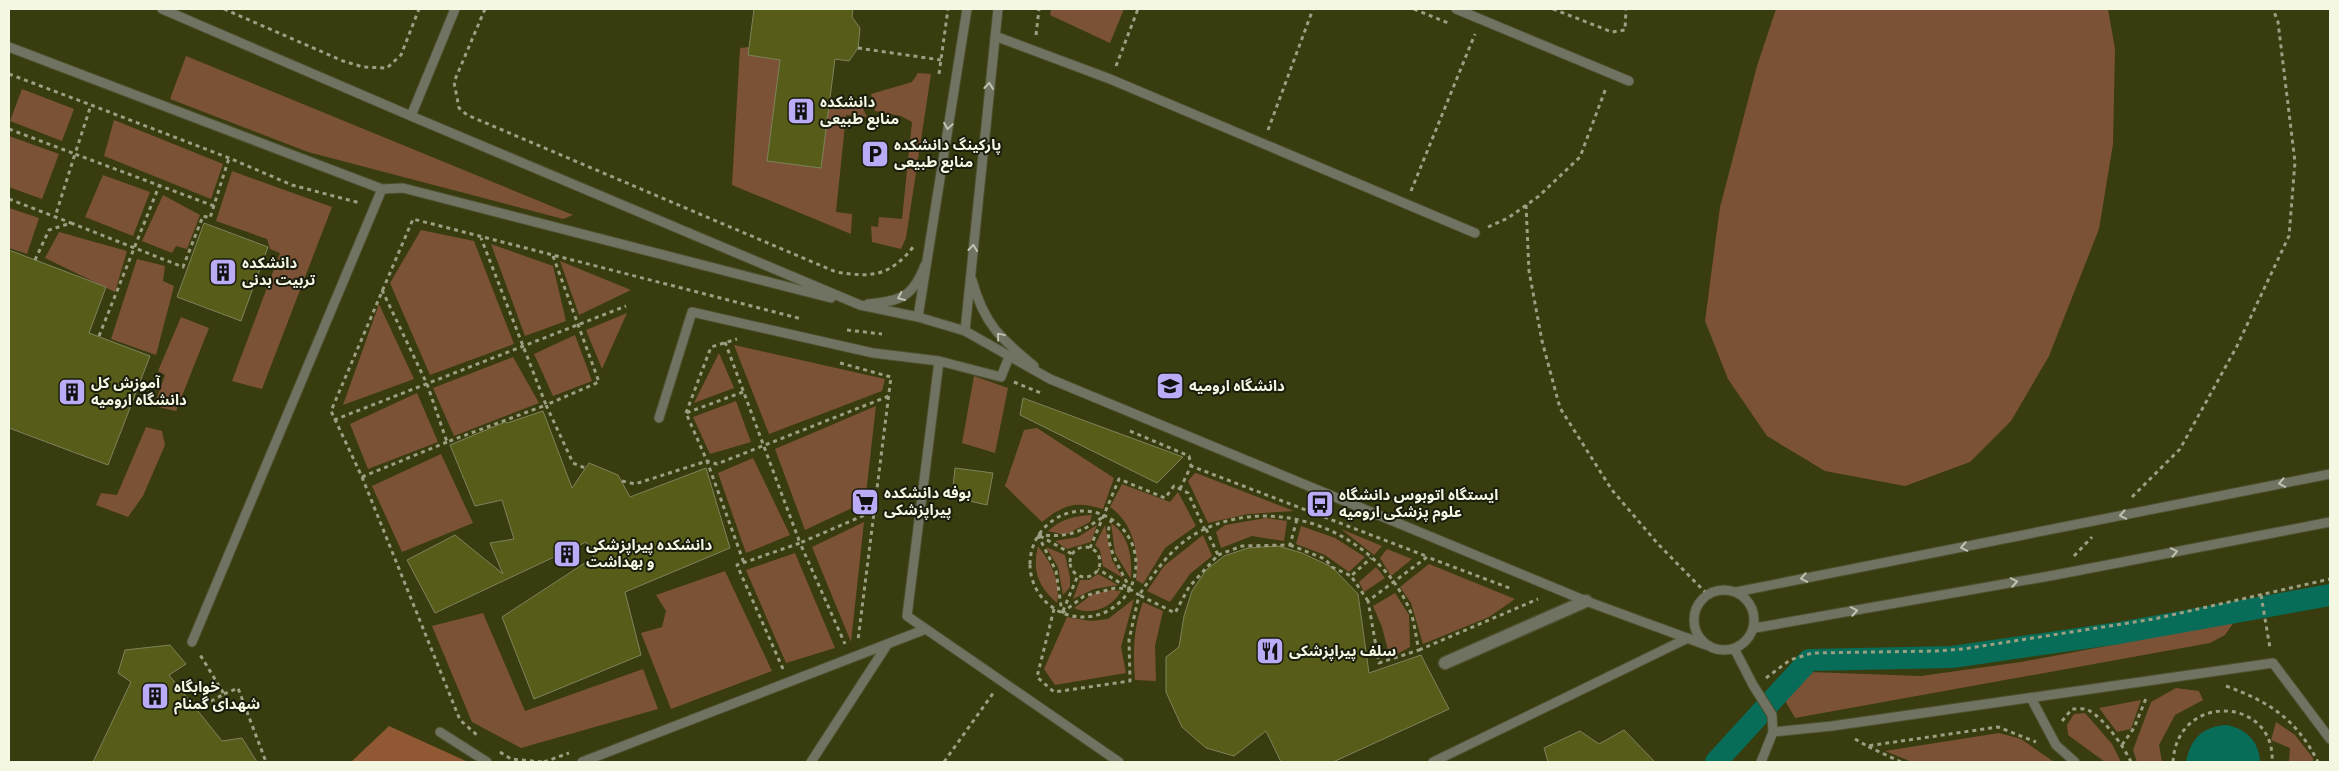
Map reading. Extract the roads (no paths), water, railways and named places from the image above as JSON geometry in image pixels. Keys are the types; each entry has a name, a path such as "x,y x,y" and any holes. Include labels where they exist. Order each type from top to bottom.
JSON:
{"street":[{"path":"1445,662 1586,601"}],"lane":[{"path":"162,9 860,305 890,302 907,295 920,280 925,265"},
{"path":"411,116 455,9"},
{"path":"918,317 967,9"},
{"path":"965,331 998,9"},
{"path":"1456,9 1630,81"},
{"path":"995,36 1035,49 1110,79 1475,233"},
{"path":"9,47 382,189 403,188 860,305 918,317 965,331 1050,379 1586,601 1720,651 1735,650 1747,641 1754,628 1755,614 1748,600 1736,592 1721,589 1707,594 1697,605 1693,620 1697,634 1706,645"},
{"path":"192,642 382,189"},
{"path":"971,272 978,301 987,320 1004,342 1050,379"},
{"path":"659,418 692,312 872,353 939,361 1001,376 1009,357"},
{"path":"939,361 907,616 1119,762"},
{"path":"1736,592 2330,474"},
{"path":"1754,628 2055,575 2330,522"},
{"path":"582,762 926,629"},
{"path":"1433,762 1688,638"},
{"path":"811,762 887,644"},
{"path":"1735,650 1752,685 1772,715 1773,732 1761,762"},
{"path":"1773,732 1832,726 2273,663 2330,739"},
{"path":"2031,698 2056,745 2075,762"},
{"path":"440,732 487,762"}],"water":[{"path":"2227,725 2246,733 2250,737 2257,748 2260,762 2186,762 2194,740 2199,735 2211,728"}],"waterway":[{"path":"1716,762 1809,660 1952,657 2119,633 2330,595"}],"place":[{"name":"دانشکده منابع طبیعی","path":"801,111"},
{"name":"پارکینگ دانشکده منابع طبیعی","path":"875,154"},
{"name":"دانشکده تربیت بدنی","path":"223,272"},
{"name":"دانشگاه ارومیه","path":"1170,386"},
{"name":"آموزش کل دانشگاه ارومیه","path":"72,392"},
{"name":"بوفه دانشکده پیراپزشکی","path":"865,502"},
{"name":"ایستگاه اتوبوس دانشگاه علوم پزشکی ارومیه","path":"1320,504"},
{"name":"دانشکده پیراپزشکی و بهداشت","path":"567,554"},
{"name":"سلف پیراپزشکی","path":"1270,651"},
{"name":"خوابگاه شهدای گمنام","path":"155,696"}]}
